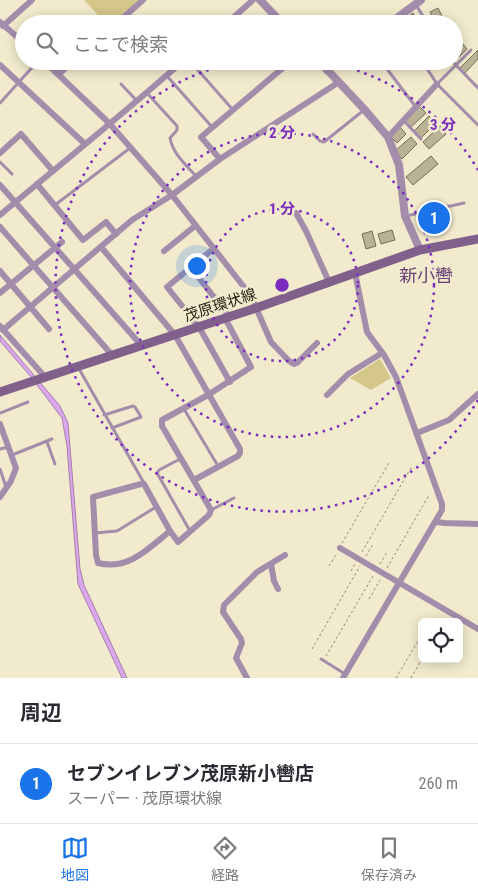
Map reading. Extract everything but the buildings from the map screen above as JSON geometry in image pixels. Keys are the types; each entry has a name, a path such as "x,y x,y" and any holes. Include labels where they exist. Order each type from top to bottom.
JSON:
{"main road":[{"name":"茂原環状線","path":"0,392 256,308 420,250 478,239"}],"street":[{"path":"15,35 2,24 32,0"},
{"path":"128,15 143,0"},
{"path":"236,15 253,0"},
{"path":"260,0 273,14"},
{"path":"402,15 418,2"},
{"path":"0,65 85,144"},
{"path":"54,70 109,123 172,195 250,296 272,342 292,363 297,363 317,342"},
{"path":"59,74 64,70"},
{"path":"0,215 173,70"},
{"path":"220,159 201,136 280,70"},
{"path":"327,70 388,137 399,165 405,216 420,250"},
{"path":"45,377 1,328 53,288 132,220 172,195 220,159 339,82"},
{"path":"388,137 437,84"},
{"path":"1,150 21,134 53,171"},
{"path":"37,184 83,240 106,222 116,234"},
{"path":"0,185 141,345"},
{"path":"296,213 329,282"},
{"path":"164,251 195,226"},
{"path":"0,227 112,355"},
{"path":"0,293 62,242"},
{"path":"101,247 175,335 240,449 238,456 194,480"},
{"path":"213,249 167,287 199,327 230,382"},
{"path":"170,531 133,560 98,563 93,497 144,484 178,542 209,515 211,510 162,426 162,420 230,382 251,367 227,317 191,268"},
{"path":"0,271 49,329"},
{"path":"344,676 442,510 442,504 396,377 382,353 366,332 355,273"},
{"path":"327,395 348,374 382,353"},
{"path":"417,433 444,423 478,394"},
{"path":"0,424 16,468 16,472 0,497"},
{"path":"436,522 445,524 478,524"},
{"path":"340,548 478,629"},
{"path":"247,678 236,658 242,643 241,639 223,610 224,605 244,584 285,555"},
{"path":"271,564 274,581 278,589"}],"lane":[{"path":"418,2 424,15"},
{"path":"463,58 471,50"},
{"path":"0,103 29,70"},
{"path":"198,70 233,110"},
{"path":"388,70 416,106"},
{"path":"428,70 437,84 478,125"},
{"path":"437,84 450,70"},
{"path":"460,70 478,87"},
{"path":"167,76 212,127"},
{"path":"121,84 137,102"},
{"path":"147,93 177,126 178,130 170,138 172,146 196,177"},
{"path":"313,134 320,141 324,142 364,110"},
{"path":"403,120 421,139"},
{"path":"55,205 131,147"},
{"path":"0,162 12,174"},
{"path":"405,216 464,203"},
{"path":"78,366 104,416 144,484"},
{"path":"0,413 28,402"},
{"path":"104,416 133,406 135,407 141,418 112,428"},
{"path":"184,408 218,467"},
{"path":"12,455 52,440"},
{"path":"47,442 55,464"},
{"path":"0,449 9,446"},
{"path":"180,458 157,473 190,531"},
{"path":"0,470 6,487"},
{"path":"211,510 234,498"},
{"path":"95,532 117,531 125,528 156,506"},
{"path":"321,659 344,676"}],"path":[{"path":"329,566 390,462"},
{"path":"312,649 412,466"},
{"path":"369,600 429,495"},
{"path":"351,571 373,544"},
{"path":"326,656 387,552"},
{"path":"396,678 418,641"},
{"path":"411,678 420,663"}],"shaded area":[{"path":"84,0 143,0 126,15 98,15"},
{"path":"0,335 60,406 68,423 80,569 84,585 127,678 122,678 78,584 67,446 62,418 31,377 0,341"},
{"path":"380,359 391,378 371,390 350,378"}],"place":[{"name":"セブンイレブン茂原新小轡店","path":"434,218"}],"district":[{"name":"新小轡","path":"426,276"}]}
